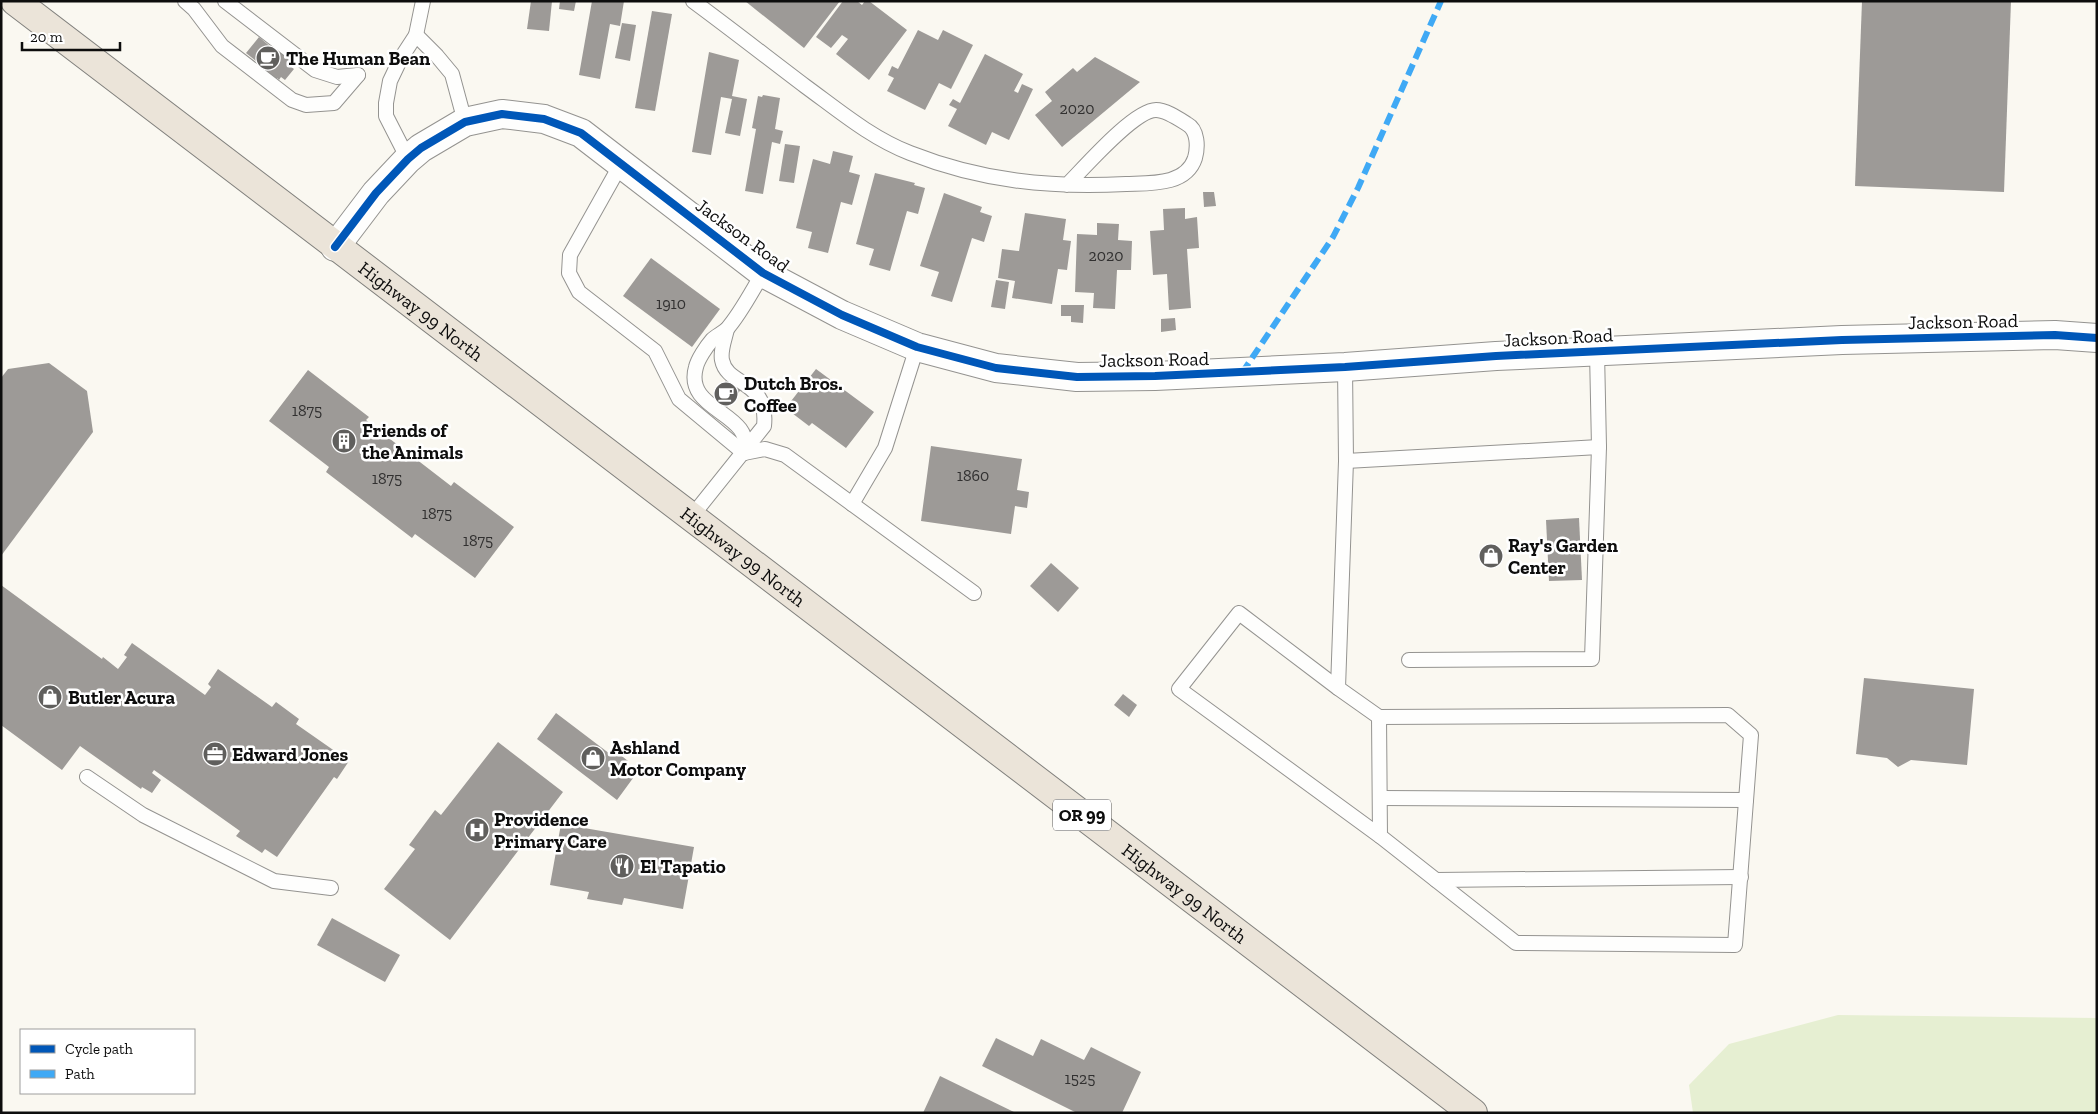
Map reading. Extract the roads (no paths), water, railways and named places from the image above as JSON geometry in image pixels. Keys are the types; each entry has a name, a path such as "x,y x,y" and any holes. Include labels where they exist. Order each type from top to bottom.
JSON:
{"main road":[{"name":"Highway 99 North","path":"15,1 1473,1113"}],"street":[{"name":"Jackson Road","path":"334,246 376,193 421,148 465,122 502,114 544,119 581,134 763,274 842,316 916,347 996,368 1077,377 1155,376 1345,367 1496,356 1842,340 2055,335 2097,338"}],"lane":[{"path":"185,1 194,9 222,46 292,100 306,106 334,103 358,75 336,78 314,70 225,1"},
{"path":"408,159 386,116 386,103 390,81 401,58 416,36 423,1"},
{"path":"693,1 865,130 909,152 965,171 1031,184 1067,185 1104,185 1167,182 1186,173 1195,159 1198,140 1192,126 1176,117 1156,110 1140,116 1119,133 1067,185"},
{"path":"416,36 452,74 465,122"},
{"path":"621,164 570,255 569,274 580,292 655,351 679,399 744,453"},
{"path":"744,453 746,445 741,429 700,396 695,386 696,365 712,340 727,329 763,274"},
{"path":"692,516 764,426 766,415 764,404 757,394 727,370 722,363 727,329"},
{"path":"852,504 885,448 916,347"},
{"path":"1409,660 1592,659 1599,447 1597,352"},
{"path":"1338,688 1346,461 1345,367"},
{"path":"1346,461 1599,447"},
{"path":"744,453 765,449 785,455 974,593"},
{"path":"1239,613 1338,688 1379,717 1728,715 1751,736 1736,945 1516,943 1380,836 1179,689 1239,613"},
{"path":"1379,717 1380,836"},
{"path":"87,777 143,815 274,881 330,888"},
{"path":"1381,798 1746,800"},
{"path":"1436,880 1741,876"}],"place":[{"name":"The Human Bean","path":"268,58"},
{"name":"Dutch Bros. Coffee","path":"726,394"},
{"name":"Friends of the Animals","path":"344,441"},
{"name":"Ray's Garden Center","path":"1491,556"},
{"name":"Butler Acura","path":"50,697"},
{"name":"Edward Jones","path":"215,754"},
{"name":"Ashland Motor Company","path":"593,758"},
{"name":"Providence Primary Care","path":"477,830"},
{"name":"El Tapatio","path":"622,866"}]}
